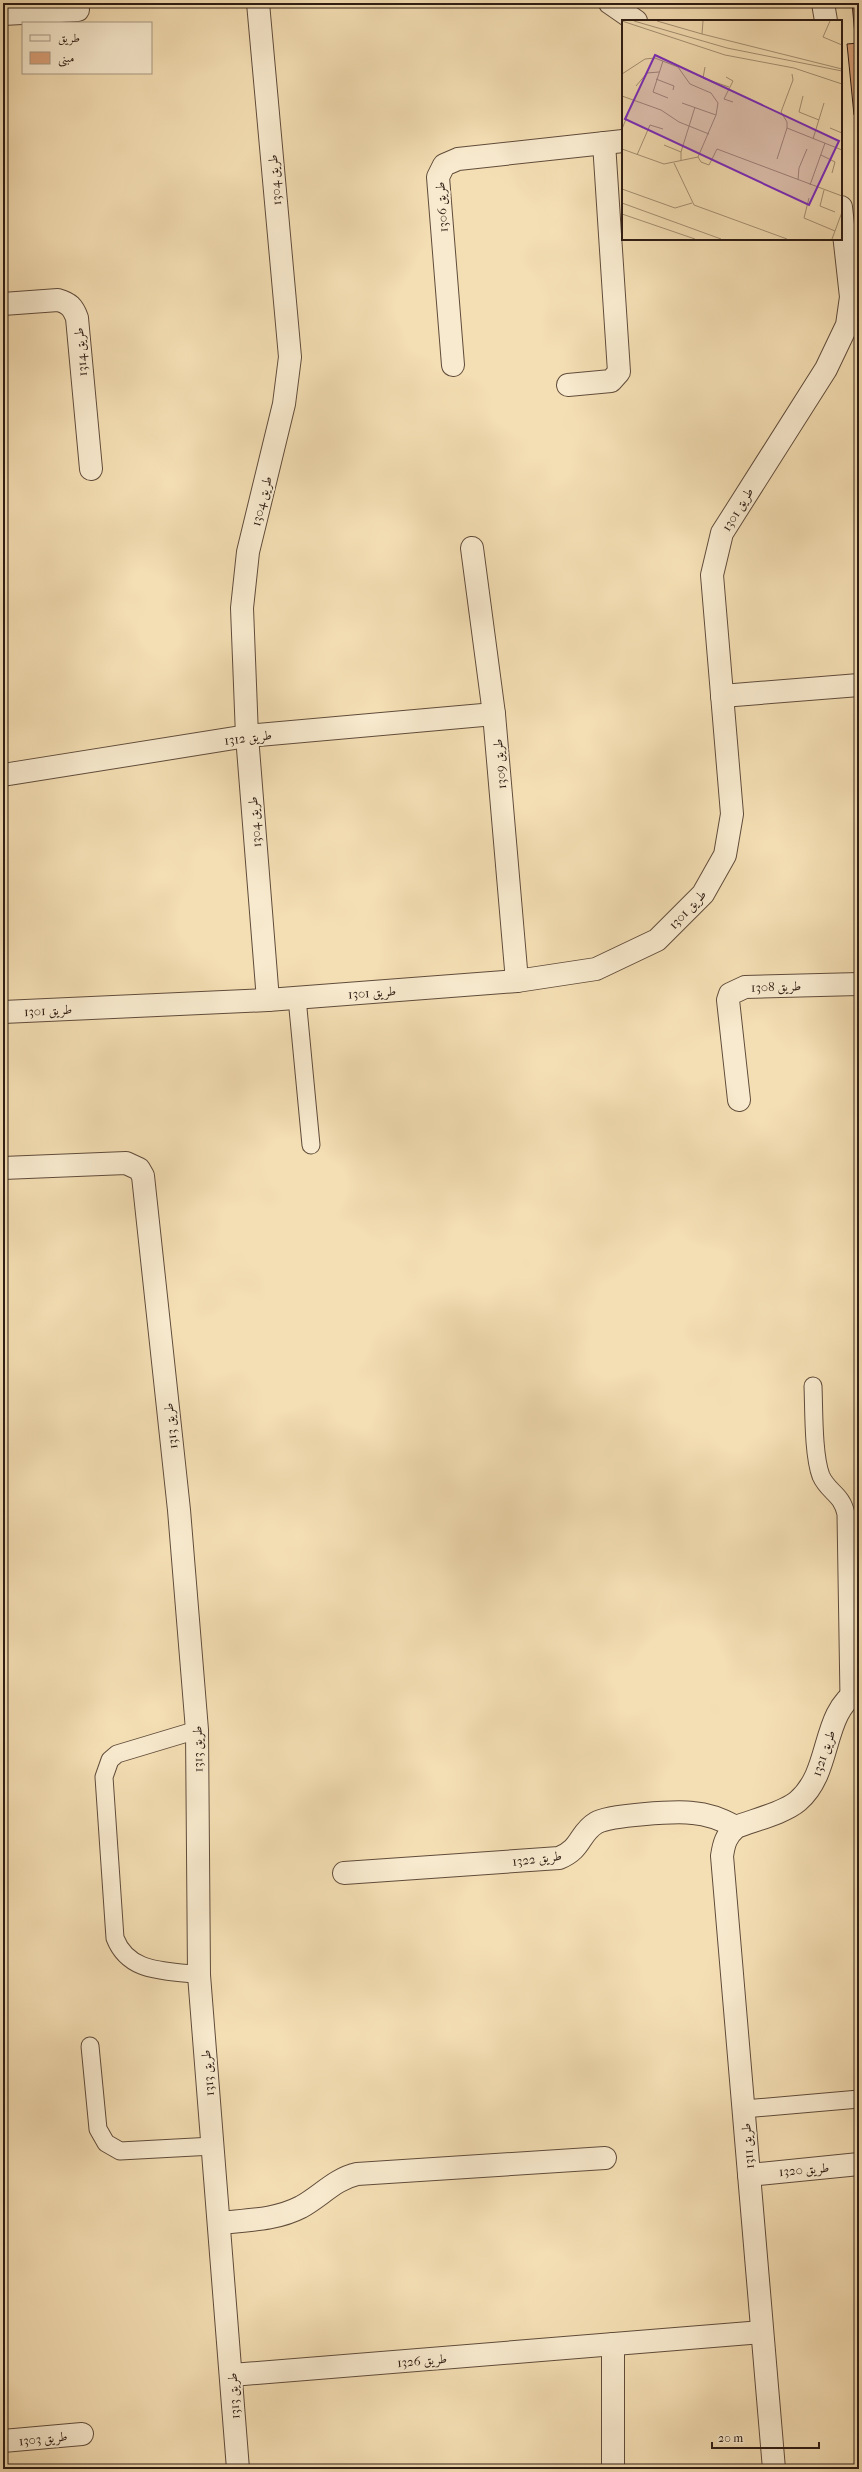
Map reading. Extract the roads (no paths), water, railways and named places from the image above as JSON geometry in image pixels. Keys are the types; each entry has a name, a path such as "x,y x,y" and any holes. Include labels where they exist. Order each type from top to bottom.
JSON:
{"street":[{"name":"طريق 1304","path":"258,3 290,357 284,404 243,578 242,608 247,736 268,1000"},
{"path":"610,3 635,20"},
{"path":"823,3 826,20"},
{"path":"3,14 78,10"},
{"name":"طريق 1306","path":"453,365 438,177 440,170 444,165 458,159 614,142 619,372 611,381 568,385"},
{"name":"طريق 1301","path":"3,1012 268,1000 518,981 596,969 657,940 703,894 725,855 732,814 712,575 716,552 722,533 826,370 847,325 851,297 842,216"},
{"name":"طريق 1314","path":"3,304 58,300 65,302 75,310 91,470"},
{"name":"طريق 1309","path":"472,548 494,714 518,981"},
{"path":"722,696 859,685"},
{"name":"طريق 1312","path":"3,775 247,736 494,714"},
{"name":"طريق 1308","path":"739,1100 728,1000 730,994 745,987 859,984"},
{"name":"طريق 1313","path":"3,1168 126,1163 139,1169 143,1176 179,1510 197,1730 199,1975 232,2375 238,2469"},
{"name":"طريق 1321","path":"736,1828 798,1801 812,1784 821,1768 836,1716 854,1694"},
{"name":"طريق 1322","path":"344,1873 559,1858 574,1850 584,1835 596,1823 612,1818 693,1813 723,1820 736,1828"},
{"name":"طريق 1311","path":"736,1828 728,1834 722,1856 774,2469"},
{"path":"220,2224 287,2213 302,2206 341,2179 357,2174 605,2158"},
{"name":"طريق 1320","path":"749,2174 859,2164"},
{"name":"طريق 1326","path":"232,2375 762,2332"},
{"path":"613,2344 613,2469"},
{"name":"طريق 1303","path":"3,2441 82,2434"}],"lane":[{"path":"296,998 311,1145"},
{"path":"813,1386 819,1467 826,1484 839,1496 844,1504 846,1514 854,1694"},
{"path":"197,1730 117,1754 110,1760 104,1777 115,1938 118,1947 123,1955 139,1966 199,1975"},
{"path":"90,2046 98,2129 106,2143 120,2151 213,2146"},
{"path":"744,2109 859,2099"}]}
